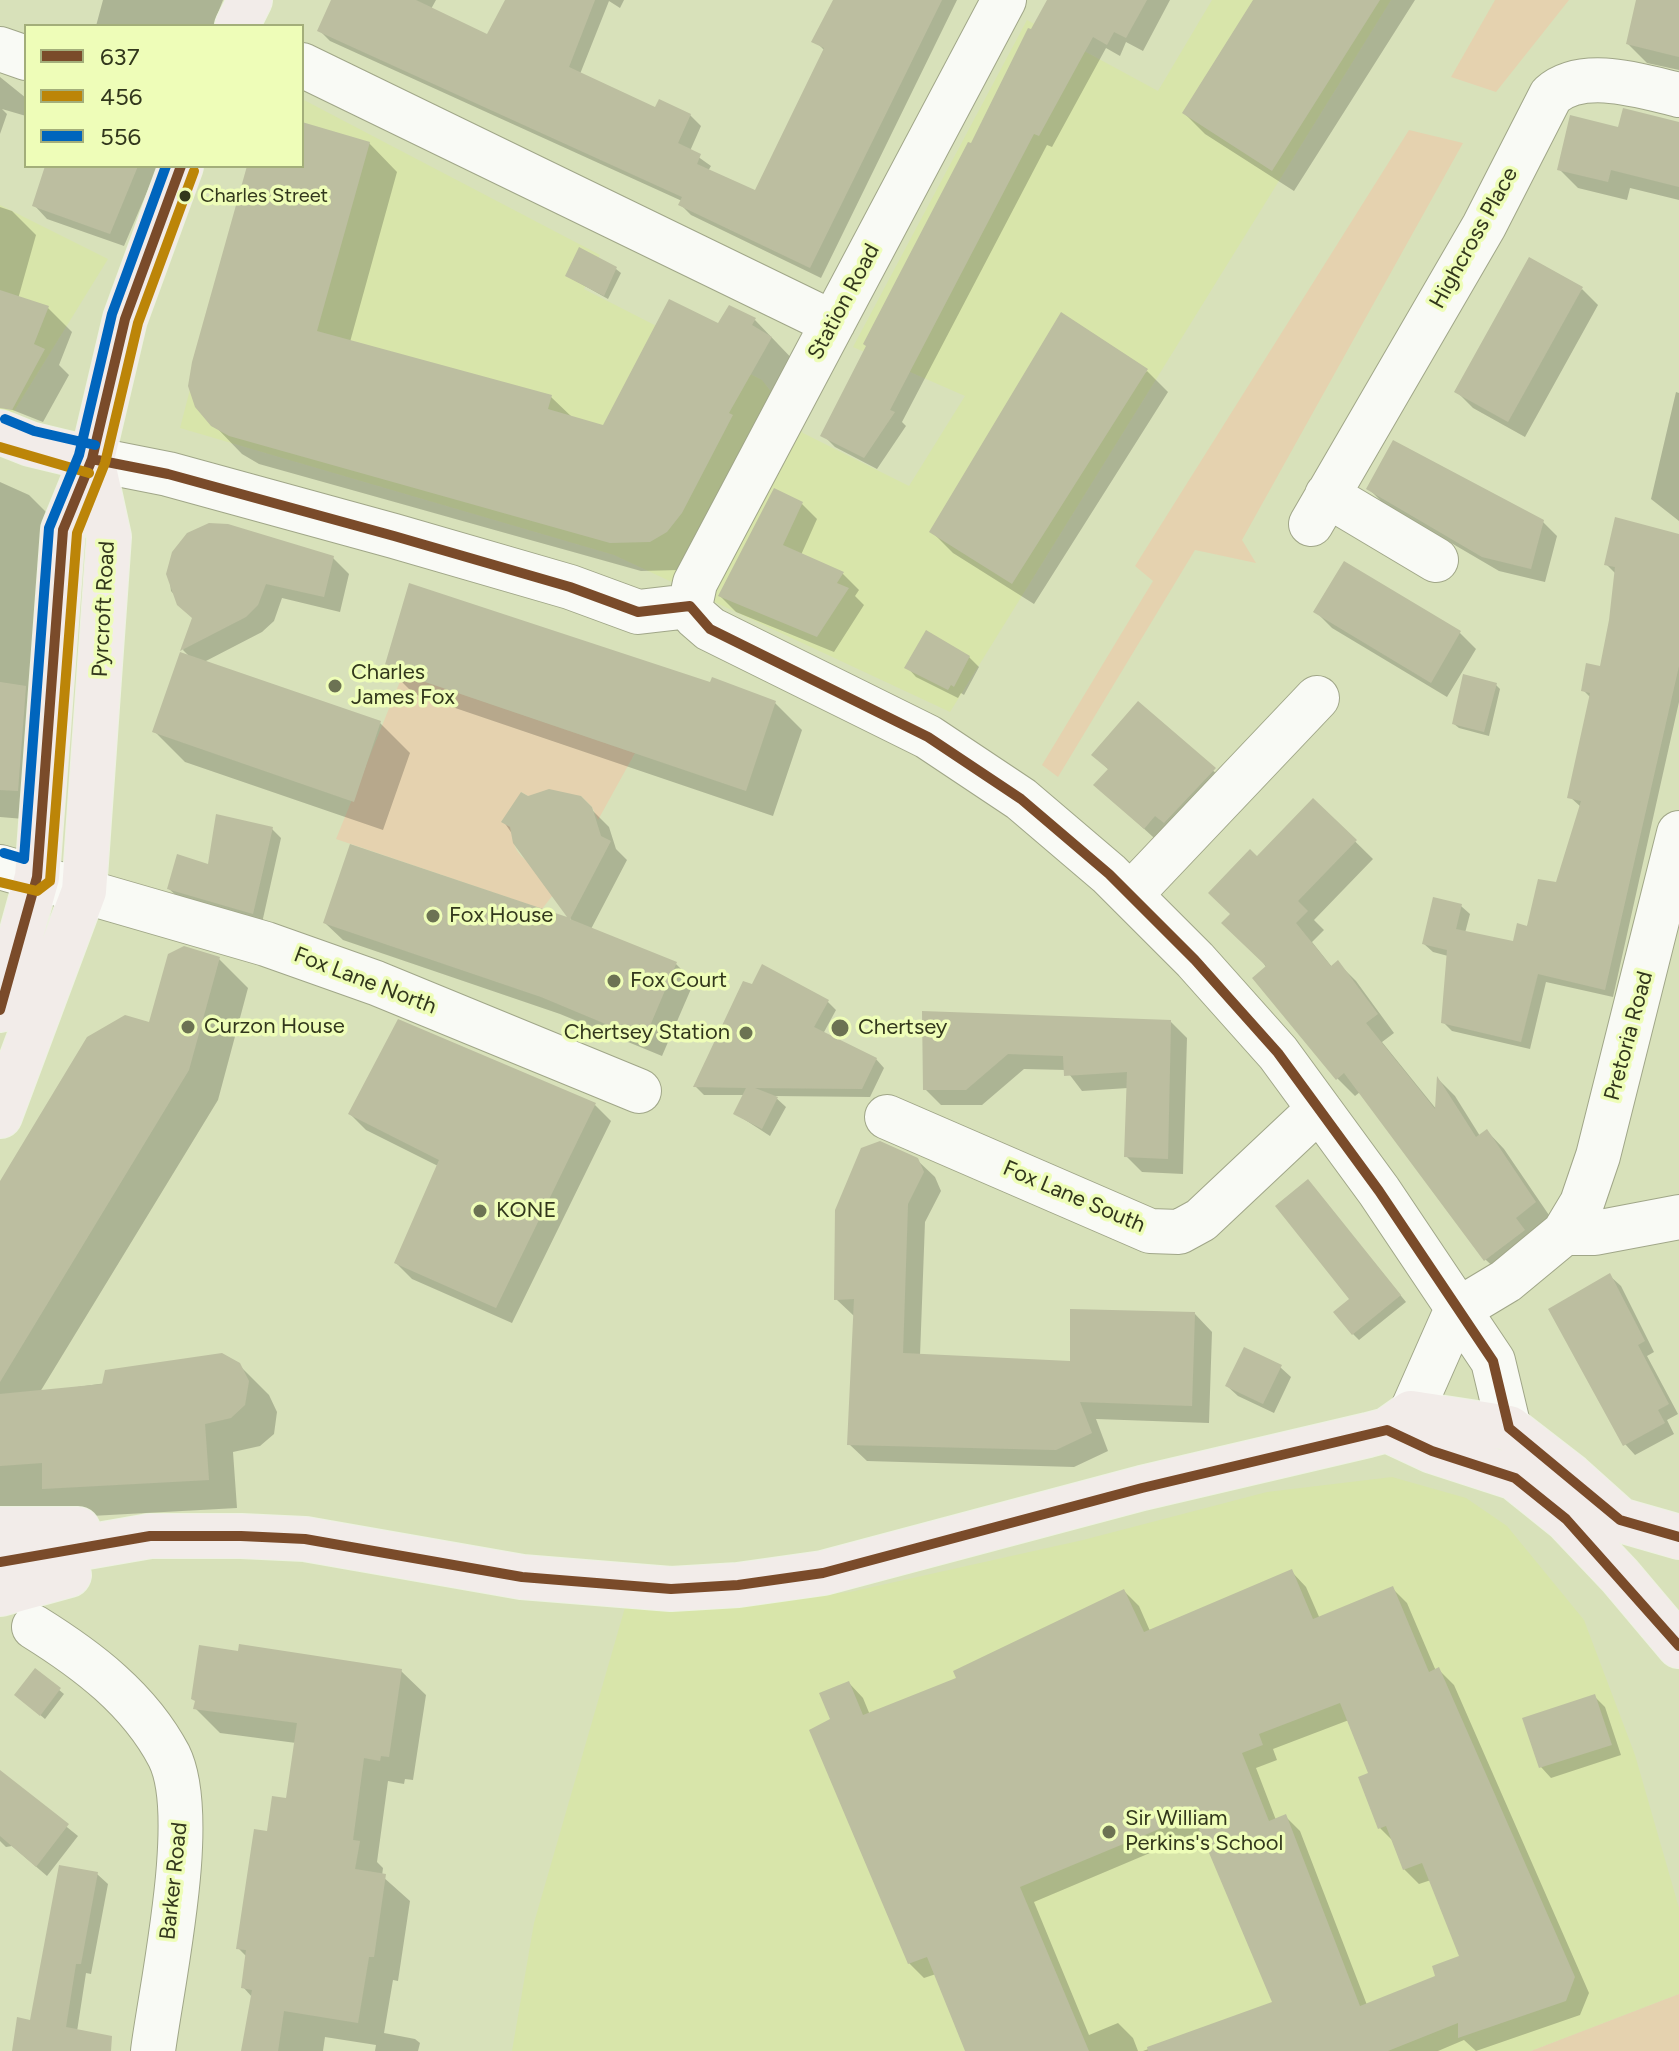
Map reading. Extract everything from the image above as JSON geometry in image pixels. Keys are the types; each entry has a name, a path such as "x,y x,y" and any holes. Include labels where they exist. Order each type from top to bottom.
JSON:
{"main road":[{"path":"238,24 250,0"},
{"path":"0,432 30,444 92,459 125,319 180,168"},
{"name":"Pyrcroft Road","path":"0,1010 12,976 19,872 63,530 92,459"},
{"name":"Pyrcroft Road","path":"0,1116 84,891 109,537 92,459"},
{"path":"1399,1422 1432,1451 1515,1478 1566,1519 1620,1576 1679,1646"},
{"path":"0,1529 108,1529 150,1536 305,1539 522,1577 671,1589 738,1585 823,1573 1399,1422 1509,1428 1571,1476 1620,1520 1679,1537"},
{"path":"0,1562 150,1536"},
{"path":"0,1594 59,1580 150,1536"},
{"path":"1679,1593 1674,1621 1679,1646"}],"street":[{"name":"Station Road","path":"690,606 695,583 1004,0"},
{"path":"0,49 24,57"},
{"path":"304,66 833,323"},
{"name":"Highcross Place","path":"1436,560 1319,509 1484,226 1551,95 1565,83 1585,82 1630,83 1679,95"},
{"path":"92,459 168,474 394,536 570,587 638,612 690,606 695,616 710,629 928,737 1021,799 1130,895 1195,960 1267,1041 1379,1191 1456,1311 1493,1361 1509,1428"},
{"path":"1130,895 1317,698"},
{"name":"Pretoria Road","path":"1564,1233 1582,1203 1598,1156 1679,833"},
{"name":"Fox Lane North","path":"19,872 225,931 376,983 639,1091"},
{"name":"Fox Lane South","path":"887,1117 1150,1231 1179,1232 1201,1220 1319,1109"},
{"path":"1399,1422 1456,1311 1506,1281 1564,1233 1595,1233 1679,1217"},
{"name":"Barker Road","path":"34,1627 87,1660 141,1714 170,1758 182,1810 177,1875 153,2051"}],"shaded area":[{"path":"1212,0 1391,0 950,712 614,555 180,428 247,168 304,168 304,100 600,255 584,289 762,380 803,433 909,486 965,396 853,347 1027,20 1158,91"},
{"path":"1495,0 1569,0 1496,92 1451,77"},
{"path":"1409,130 1463,143 1242,540 1256,563 1195,550 1058,777 1042,765 1153,581 1135,566"},
{"path":"0,205 108,259 0,434"},
{"path":"403,674 635,753 598,820 592,807 581,796 528,796 521,792 513,827 517,850 534,865 567,877 542,909 336,839"},
{"name":"Sir William Perkins's School","path":"1392,1477 1466,1498 1507,1526 1584,1620 1635,1755 1679,1908 1679,1994 1531,2051 512,2051 534,1923 626,1604 671,1610 850,1592 1083,1540 1267,1492"},
{"path":"1679,1994 1679,2051 1531,2051"}],"building":[{"path":"331,0 416,0 487,34 505,0 595,0 569,67 655,107 659,99 691,114 678,143 701,154 697,164 755,190 824,48 811,42 833,0 942,0 810,268 678,205 682,197 317,31"},
{"path":"1047,0 1147,0 1126,38 1114,32 1107,45 1093,37 1039,136 1034,134 890,410 895,412 864,458 820,436 866,346 863,344 968,142 971,143 1028,28 1031,29"},
{"path":"1253,0 1380,0 1272,171 1182,113"},
{"path":"1636,0 1679,0 1679,57 1626,44"},
{"path":"1623,108 1679,122 1679,187 1611,170 1608,182 1557,170 1570,115 1618,127"},
{"path":"304,123 370,142 317,331 552,395 548,409 603,425 669,299 718,323 729,305 756,318 752,325 772,337 729,413 733,415 682,513 667,532 650,542 610,543 229,436 211,426 195,407 188,386 246,168 304,168"},
{"path":"44,168 137,168 110,234 32,206"},
{"path":"579,247 617,267 604,296 565,276"},
{"path":"1529,257 1583,287 1508,422 1454,392"},
{"path":"0,290 49,306 34,344 45,349 12,410 0,408"},
{"path":"1061,312 1148,369 1012,584 929,532"},
{"path":"1393,440 1544,520 1531,569 1482,557 1366,489"},
{"path":"774,488 803,502 783,545 844,572 837,583 849,588 817,637 718,596"},
{"path":"1615,517 1679,534 1679,666 1605,990 1538,974 1521,1042 1441,1023 1447,950 1422,944 1433,897 1462,904 1456,929 1513,941 1517,923 1527,926 1538,879 1556,882 1581,801 1567,798 1590,693 1581,691 1586,663 1600,666 1609,620 1615,567 1604,565"},
{"path":"209,523 228,524 334,556 324,597 266,584 258,605 246,617 180,651 192,618 177,605 166,574 172,552 187,533"},
{"path":"1344,561 1461,631 1431,683 1313,612"},
{"path":"409,583 710,682 712,677 776,701 746,791 384,668"},
{"path":"926,630 970,656 954,687 951,685 948,690 904,668"},
{"path":"180,652 381,721 354,802 152,732"},
{"path":"1463,674 1497,683 1484,732 1452,724"},
{"path":"0,682 26,686 18,791 0,790"},
{"path":"1138,701 1216,768 1164,823 1155,816 1144,829 1093,785 1108,769 1091,755"},
{"path":"549,789 581,796 592,807 601,836 611,841 570,919 677,962 644,1040 541,997 323,923 350,844 567,917 513,843 510,827 501,822 521,792 528,796"},
{"path":"1313,798 1357,840 1298,901 1308,911 1296,923 1331,966 1338,960 1378,1014 1366,1023 1435,1109 1437,1076 1476,1137 1487,1129 1536,1202 1516,1218 1525,1230 1484,1261 1344,1073 1336,1080 1252,978 1266,966 1221,923 1230,914 1208,893 1250,849 1257,856"},
{"path":"216,814 273,827 253,914 167,889 177,854 208,864"},
{"path":"184,946 220,957 189,1070 0,1382 0,1181 87,1037 125,1015 149,1022 168,954"},
{"path":"762,964 829,1000 814,1027 877,1058 862,1089 755,1088 778,1097 762,1129 733,1114 746,1088 693,1087 743,981 752,984"},
{"path":"922,1011 1171,1020 1168,1159 1124,1157 1127,1072 1064,1076 1063,1056 1008,1054 966,1090 923,1090"},
{"name":"KONE","path":"398,1019 596,1103 496,1308 394,1263 439,1160 348,1114"},
{"path":"880,1141 918,1158 924,1172 908,1204 903,1353 1070,1361 1070,1309 1195,1312 1192,1406 1080,1402 1092,1433 1056,1450 847,1445 854,1299 834,1300 835,1210 861,1148"},
{"path":"1308,1179 1401,1295 1352,1335 1333,1312 1349,1299 1275,1206"},
{"path":"1610,1273 1645,1341 1638,1345 1669,1404 1658,1410 1665,1423 1623,1446 1548,1309"},
{"path":"1244,1347 1282,1365 1263,1404 1225,1386"},
{"path":"222,1353 240,1363 249,1381 245,1405 231,1418 205,1424 209,1480 42,1489 42,1463 0,1466 0,1394 102,1384 105,1370"},
{"path":"1292,1569 1313,1619 1393,1586 1429,1672 1439,1667 1575,1977 1566,2001 1458,2038 1458,2023 1388,2051 1148,2051 1147,2047 1272,2002 1193,1815 1020,1887 1089,2051 965,2051 927,1957 908,1964 809,1730 830,1719 819,1693 849,1681 863,1715 956,1678 953,1671 1124,1589 1144,1632","holes":["1340,1703 1368,1773 1358,1777 1378,1829 1386,1826 1403,1870 1422,1863 1459,1956 1432,1966 1435,1976 1360,2006 1286,1814 1269,1821 1242,1753 1263,1745 1259,1734"]},
{"path":"239,1644 402,1669 389,1757 381,1756 380,1761 364,1758 353,1840 360,1841 355,1869 386,1874 374,1957 369,1957 358,2023 284,2011 278,2051 241,2051 252,1990 241,1988 246,1950 236,1949 254,1829 267,1831 272,1796 286,1798 297,1723 193,1709 195,1701 191,1699 199,1645 238,1651"},
{"path":"35,1668 61,1688 40,1716 14,1695"},
{"path":"1595,1694 1612,1745 1539,1768 1522,1718"},
{"path":"0,1770 69,1824 36,1867 0,1836"},
{"path":"59,1865 98,1872 81,1964 76,1964 66,2027 112,2036 111,2051 12,2051 17,2017 30,2020"}],"transit line":[{"name":"556","path":"4,853 24,859 49,528 79,455 112,314 165,168"},
{"name":"637","path":"0,1010 37,877 63,530 92,459 125,319 180,168"},
{"name":"456","path":"0,882 37,891 50,881 77,533 105,463 138,323 194,171"},
{"name":"556","path":"5,419 34,431 95,445"},
{"name":"456","path":"0,447 89,473"},
{"name":"637","path":"92,459 168,474 394,536 570,587 638,612 690,606 710,629 928,737 1021,799 1109,874 1195,960 1278,1053 1379,1191 1493,1361 1509,1428 1620,1520 1679,1537"},
{"name":"637","path":"0,1562 150,1536 241,1536 305,1539 522,1577 671,1589 738,1585 823,1573 1142,1488 1387,1430 1432,1451 1515,1478 1566,1519 1679,1646"}],"place":[{"name":"Charles Street","path":"185,196"},
{"name":"Charles James Fox","path":"335,686"},
{"name":"Fox House","path":"433,916"},
{"name":"Fox Court","path":"614,981"},
{"name":"Curzon House","path":"188,1027"},
{"name":"Chertsey","path":"840,1028"},
{"name":"Chertsey Station","path":"746,1033"},
{"name":"KONE","path":"480,1211"},
{"name":"Sir William Perkins's School","path":"1109,1832"}]}
